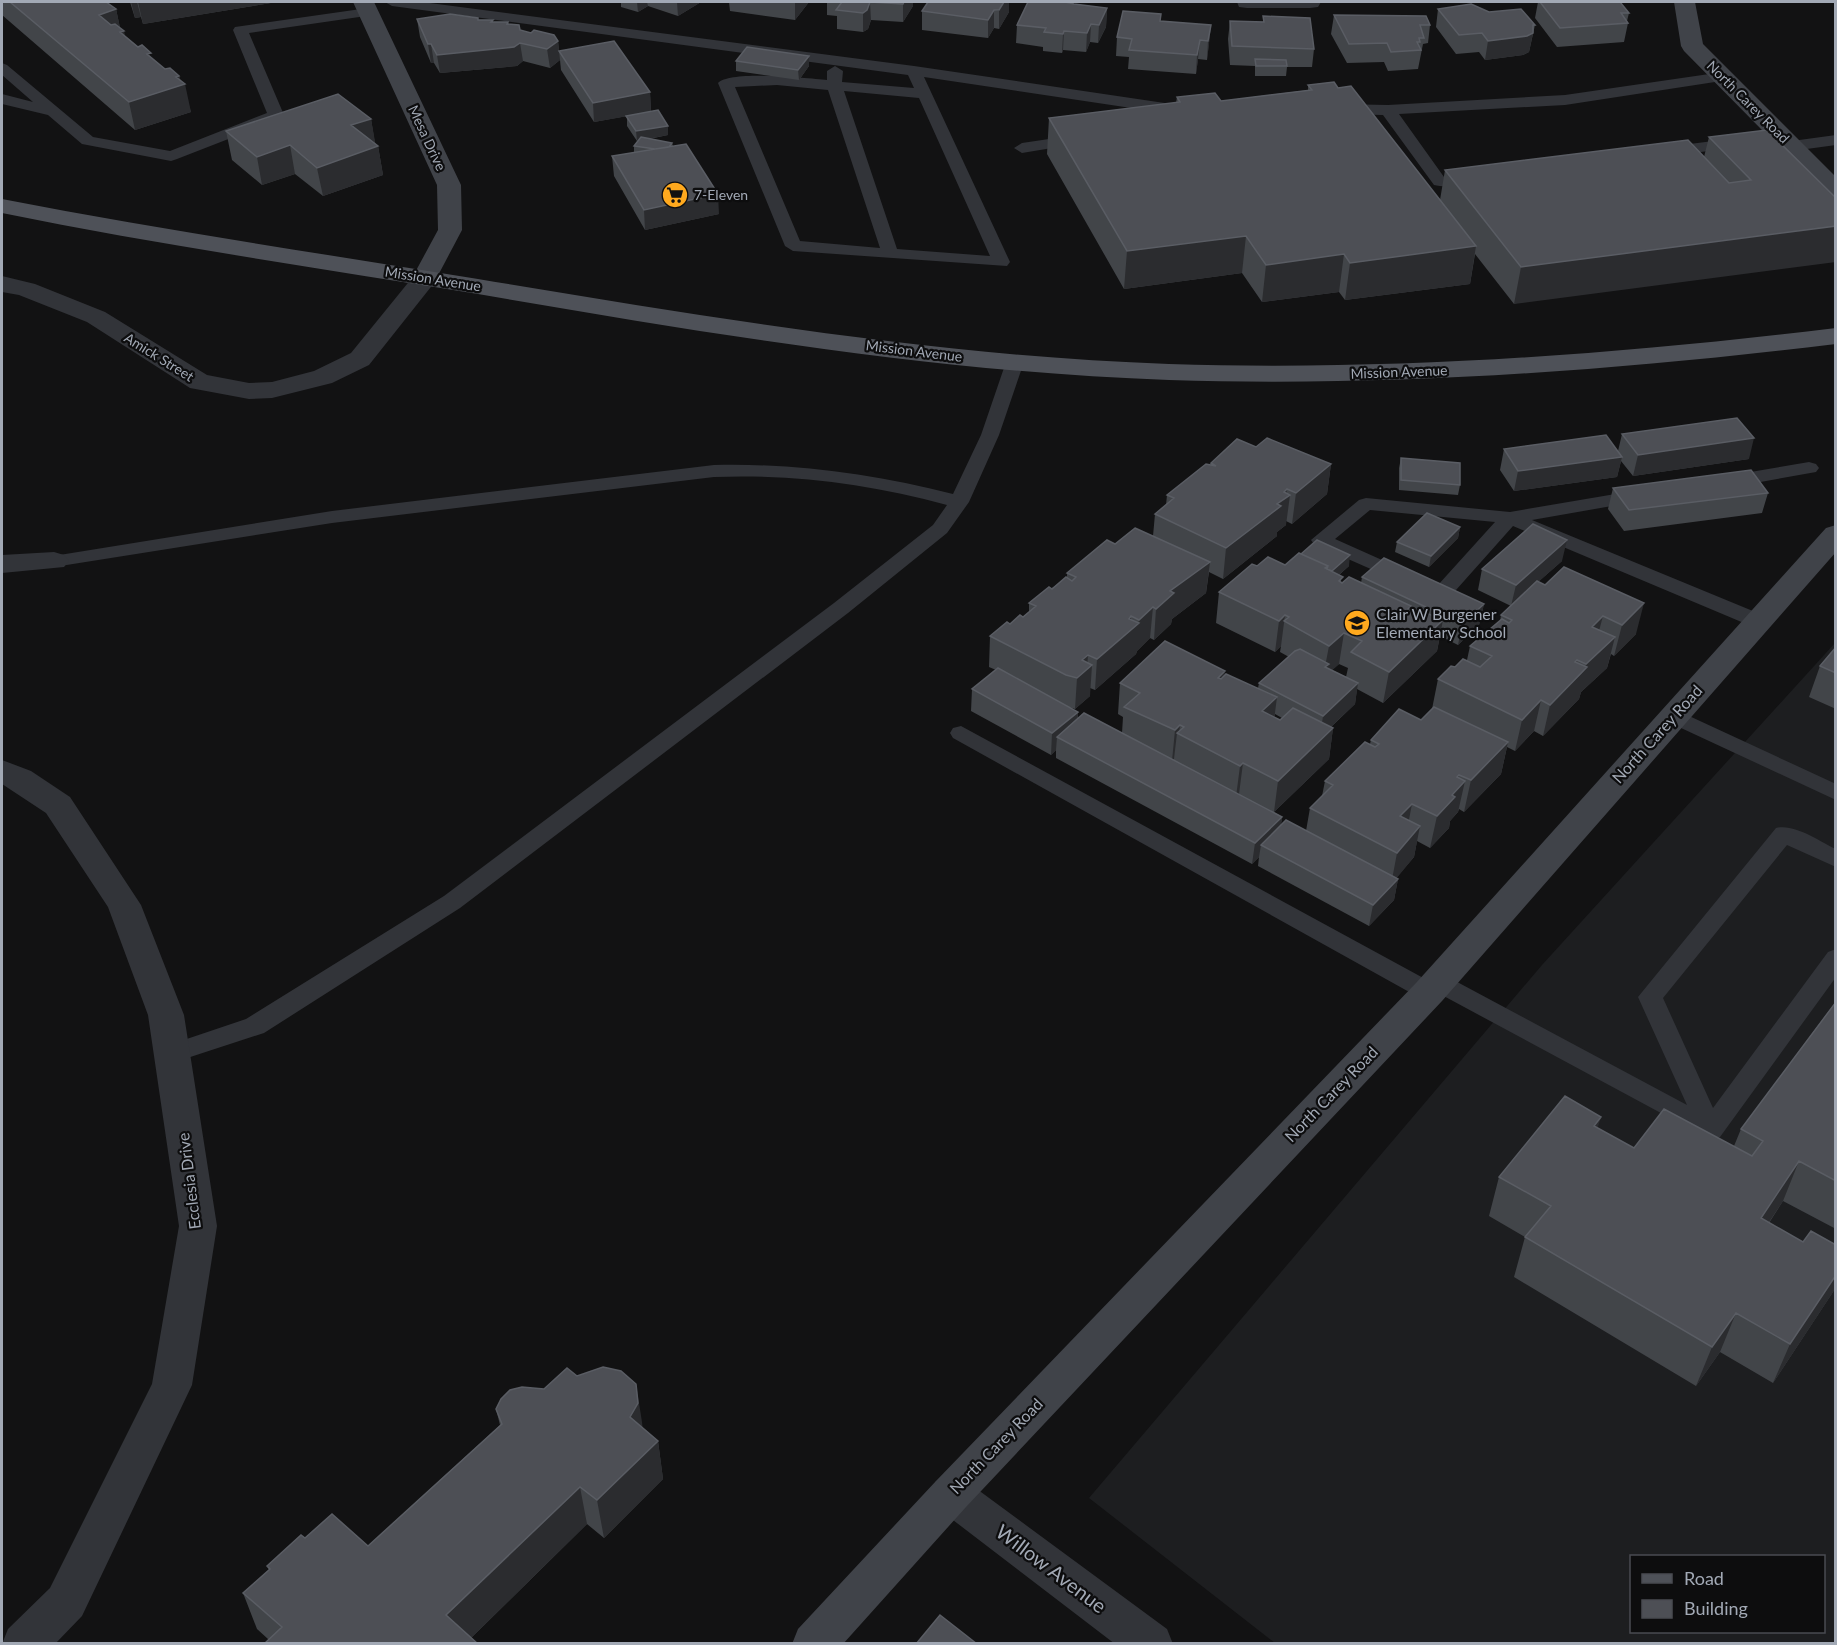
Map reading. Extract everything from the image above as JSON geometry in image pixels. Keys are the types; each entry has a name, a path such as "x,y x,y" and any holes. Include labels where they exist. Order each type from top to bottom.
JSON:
{"main road":[{"name":"Mission Avenue","path":"2,206 425,278 805,337 1015,362 1171,371 1339,374 1424,372 1596,363 1823,337"},
{"path":"1823,337 1836,352"}],"street":[{"path":"1247,2 1310,2"},
{"name":"North Carey Road","path":"1685,2 1692,46 1836,190"},
{"name":"Mesa Drive","path":"366,7 449,185 450,230 425,278"},
{"name":"Amick Street","path":"2,284 26,290 96,317 199,382 249,391 272,390 323,377 360,359 425,278"},
{"name":"North Carey Road","path":"814,1644 951,1494 1434,987 1836,534"},
{"path":"2,564 54,561"},
{"name":"Ecclesia Drive","path":"2,771 20,778 58,805 124,905 166,1015 198,1226 172,1385 66,1602 24,1644"},
{"name":"Willow Avenue","path":"951,1494 1151,1644"}],"lane":[{"path":"392,2 914,71 1193,112"},
{"path":"2,68 88,141 171,156 276,115 240,30 366,7"},
{"path":"836,61 834,83 890,253"},
{"path":"914,71 1001,262 792,246 726,83 777,80 834,83 924,94"},
{"path":"1320,108 1388,110 1564,100 1723,77"},
{"path":"2,99 53,112"},
{"path":"1388,110 1440,182 1485,176"},
{"path":"1022,148 1091,138"},
{"path":"1644,155 1754,141 1836,140"},
{"path":"172,1054 255,1026 452,902 841,608 940,529 959,502 990,435 1015,362"},
{"path":"1705,485 1809,468"},
{"path":"54,561 195,537 427,504 716,471 811,473 912,489 959,502"},
{"path":"1510,518 1441,594 1321,540 1366,504 1510,518 1659,493"},
{"path":"1510,518 1758,621"},
{"path":"1674,716 1836,793"},
{"path":"961,733 1434,987 1711,1130"},
{"path":"1711,1130 1650,997 1784,834 1836,859"},
{"path":"1711,1130 1836,958"}],"shaded area":[{"path":"1835,643 1835,1643 1275,1643 1089,1498 1542,965"}],"building":[{"path":"10,2 106,2 116,9 99,15 111,25 115,24 124,31 120,32 138,47 142,45 151,53 147,54 165,69 170,68 185,84 129,102"},
{"path":"842,2 870,2 863,13 836,10"},
{"path":"870,2 904,2 903,4"},
{"path":"928,2 1004,2 999,10 994,10 988,20 922,11"},
{"path":"1028,2 1065,2 1107,8 1099,25 1091,24 1087,33 1064,31 1063,34 1044,32 1046,28 1017,25"},
{"path":"1540,2 1620,2 1629,13 1621,13 1628,23 1560,28"},
{"path":"1471,4 1489,12 1521,9 1535,25 1533,25 1533,33 1527,36 1488,41 1482,33 1459,35 1438,9"},
{"path":"1123,11 1161,14 1160,21 1211,25 1208,41 1200,40 1197,55 1129,50 1132,39 1117,37"},
{"path":"450,14 478,18 478,20 493,20 491,22 508,22 507,24 519,25 520,30 531,33 534,30 554,35 558,41 547,49 520,43 514,47 437,55 431,44 428,44 417,19"},
{"path":"1334,15 1426,16 1430,25 1420,25 1424,38 1419,38 1420,42 1417,42 1421,50 1391,52 1387,43 1349,44"},
{"path":"1263,16 1310,18 1314,49 1232,46 1230,21 1264,22"},
{"path":"614,41 650,92 593,103 559,51"},
{"path":"747,47 809,56 798,70 736,61"},
{"path":"1255,59 1286,60 1287,66 1256,66"},
{"path":"1334,82 1338,88 1351,86 1476,246 1350,263 1344,254 1266,265 1246,236 1127,251 1049,118 1180,102 1177,97 1215,93 1221,101 1312,90 1308,85"},
{"path":"338,94 371,119 351,125 378,146 317,168 290,145 257,157 226,131"},
{"path":"658,110 668,126 636,131 626,116"},
{"path":"1767,130 1836,198 1836,226 1521,267 1445,170 1688,140 1729,183 1751,180 1709,137"},
{"path":"641,137 672,143 669,147 655,149 634,146"},
{"path":"686,144 718,194 644,210 612,156"},
{"path":"1737,418 1754,438 1638,455 1622,434"},
{"path":"1606,435 1622,457 1518,471 1504,449"},
{"path":"1267,438 1331,464 1296,493 1287,489 1284,492 1290,495 1277,504 1281,506 1226,548 1155,514 1174,498 1167,495 1206,464 1216,466 1211,463 1237,439 1256,447"},
{"path":"1401,458 1460,463 1460,485 1401,480"},
{"path":"1751,470 1768,493 1629,510 1613,488"},
{"path":"1427,513 1460,527 1431,556 1397,542"},
{"path":"1533,524 1567,540 1516,585 1482,569"},
{"path":"1135,528 1210,562 1170,591 1174,593 1156,609 1153,607 1139,620 1131,616 1129,619 1139,623 1097,659 1088,655 1082,660 1092,665 1077,678 1066,675 990,636 1007,622 1010,624 1020,615 1023,617 1036,606 1029,603 1049,587 1052,589 1066,577 1072,581 1076,577 1067,573 1107,540 1115,544"},
{"path":"1317,540 1350,555 1332,571 1327,569 1328,566 1301,554"},
{"path":"1299,553 1328,566 1325,568 1343,577 1339,581 1342,583 1349,577 1411,606 1406,611 1418,616 1424,612 1443,620 1389,672 1351,652 1362,641 1344,633 1329,646 1284,621 1289,617 1285,615 1279,621 1219,592 1252,564 1257,566 1268,557 1285,565"},
{"path":"1384,558 1484,604 1462,624 1362,577"},
{"path":"1564,567 1644,603 1622,625 1603,616 1592,627 1615,637 1586,664 1577,660 1575,662 1587,667 1550,705 1541,700 1522,720 1438,679 1451,666 1455,667 1463,659 1480,667 1492,656 1470,646 1502,619 1509,623 1512,620 1501,615 1537,581 1545,585"},
{"path":"1165,641 1225,671 1218,678 1221,679 1226,674 1277,697 1262,711 1280,720 1293,708 1333,728 1278,781 1243,763 1240,766 1177,733 1184,727 1180,725 1175,730 1124,707 1140,693 1120,683"},
{"path":"1836,647 1836,673 1820,666"},
{"path":"1300,649 1329,664 1325,667 1358,683 1323,716 1259,683"},
{"path":"998,668 1078,712 1052,733 972,689"},
{"path":"1434,707 1508,742 1471,780 1459,775 1457,777 1465,781 1452,795 1455,797 1437,816 1412,804 1400,816 1420,826 1397,853 1310,808 1333,785 1325,781 1365,742 1375,747 1379,744 1371,740 1399,709 1421,720"},
{"path":"1084,713 1282,817 1255,843 1057,737"},
{"path":"1286,820 1398,879 1373,905 1261,845"},
{"path":"1836,1002 1836,1181 1799,1161 1761,1218 1803,1242 1811,1231 1836,1245 1836,1275 1790,1344 1736,1313 1712,1347 1525,1237 1551,1206 1499,1177 1565,1096 1601,1117 1594,1126 1634,1148 1664,1109 1752,1156 1763,1141 1741,1129"},
{"path":"603,1367 621,1371 636,1384 638,1403 630,1417 658,1441 597,1500 580,1487 446,1615 478,1644 264,1644 282,1627 243,1593 270,1569 267,1566 301,1535 305,1538 332,1514 368,1546 502,1424 496,1409 501,1399 510,1390 522,1387 544,1389 567,1368 577,1376"},
{"path":"940,1615 977,1644 916,1644"}],"place":[{"name":"7-Eleven","path":"675,195"},
{"name":"Clair W Burgener Elementary School","path":"1357,623"}]}
